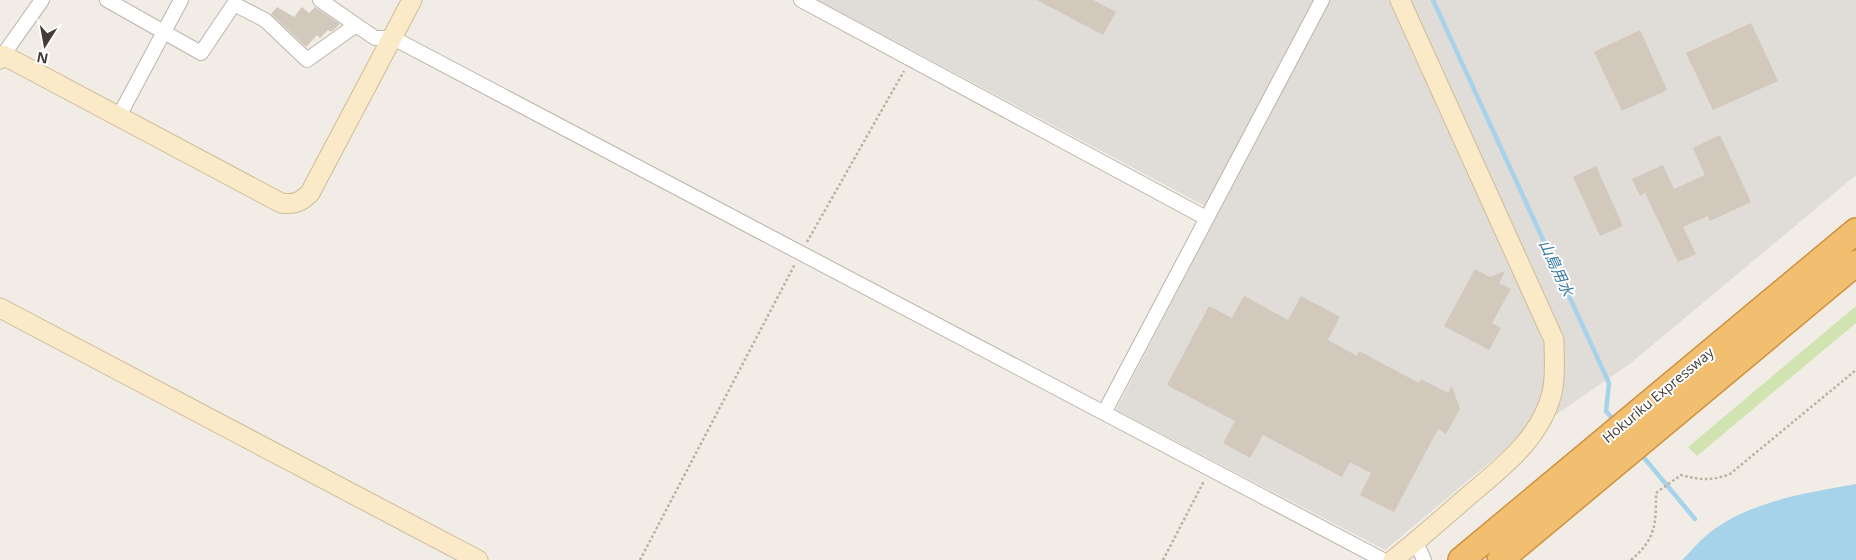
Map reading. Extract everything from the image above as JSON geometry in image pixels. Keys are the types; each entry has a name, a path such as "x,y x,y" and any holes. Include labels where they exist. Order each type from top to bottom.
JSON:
{"highway":[{"name":"Hokuriku Expressway","path":"1461,560 1856,231"},
{"name":"Hokuriku Expressway","path":"1500,560 1856,263"}],"street":[{"path":"42,0 1,56 119,116 281,203 297,202 310,193 412,0"},
{"path":"107,0 201,53 234,4 265,20 307,60 356,25"},
{"path":"119,116 181,0"},
{"path":"320,0 375,38 393,38 1383,560"},
{"path":"801,0 1206,218"},
{"path":"1104,413 1322,0"},
{"path":"1393,560 1514,457 1537,430 1552,393 1555,367 1554,340 1400,0"},
{"path":"0,308 478,560"},
{"path":"1416,542 1424,560"}],"path":[{"path":"640,560 800,253 911,58"},
{"path":"1631,560 1651,539 1656,523 1656,493 1681,475 1698,480 1717,479 1730,474 1856,370"},
{"path":"1163,560 1210,469"}],"shaded area":[{"path":"818,0 1856,0 1856,175 1631,363 1502,452 1385,550 1116,410 1218,213"}],"green space":[{"path":"1856,306 1856,323 1697,456 1688,447"}],"water":[{"path":"1856,484 1856,560 1682,560 1713,530 1746,511 1782,499"}],"building":[{"path":"1037,0 1093,0 1116,12 1103,35"},
{"path":"277,7 294,17 302,7 309,13 315,7 340,24 331,32 328,30 320,38 317,35 306,47 271,14"},
{"path":"1751,23 1778,81 1713,110 1686,53"},
{"path":"1640,30 1667,90 1622,111 1594,52"},
{"path":"1720,135 1751,202 1710,221 1708,216 1683,227 1696,254 1678,262 1645,193 1640,196 1632,179 1663,165 1674,189 1705,175 1693,148"},
{"path":"1596,166 1623,226 1600,236 1573,177"},
{"path":"1475,269 1490,277 1505,271 1499,283 1511,289 1492,323 1501,328 1489,350 1444,326"},
{"path":"1244,296 1288,320 1301,296 1340,317 1328,340 1357,356 1359,351 1419,383 1421,379 1448,393 1452,386 1460,409 1446,434 1438,429 1394,512 1360,495 1371,473 1350,462 1342,477 1263,435 1250,458 1223,443 1235,421 1167,385 1209,306 1232,318"}],"waterway":[{"name":"山島用水","path":"1433,0 1609,383 1606,411 1615,422"},
{"name":"山島用水","path":"1640,453 1695,519"}]}
